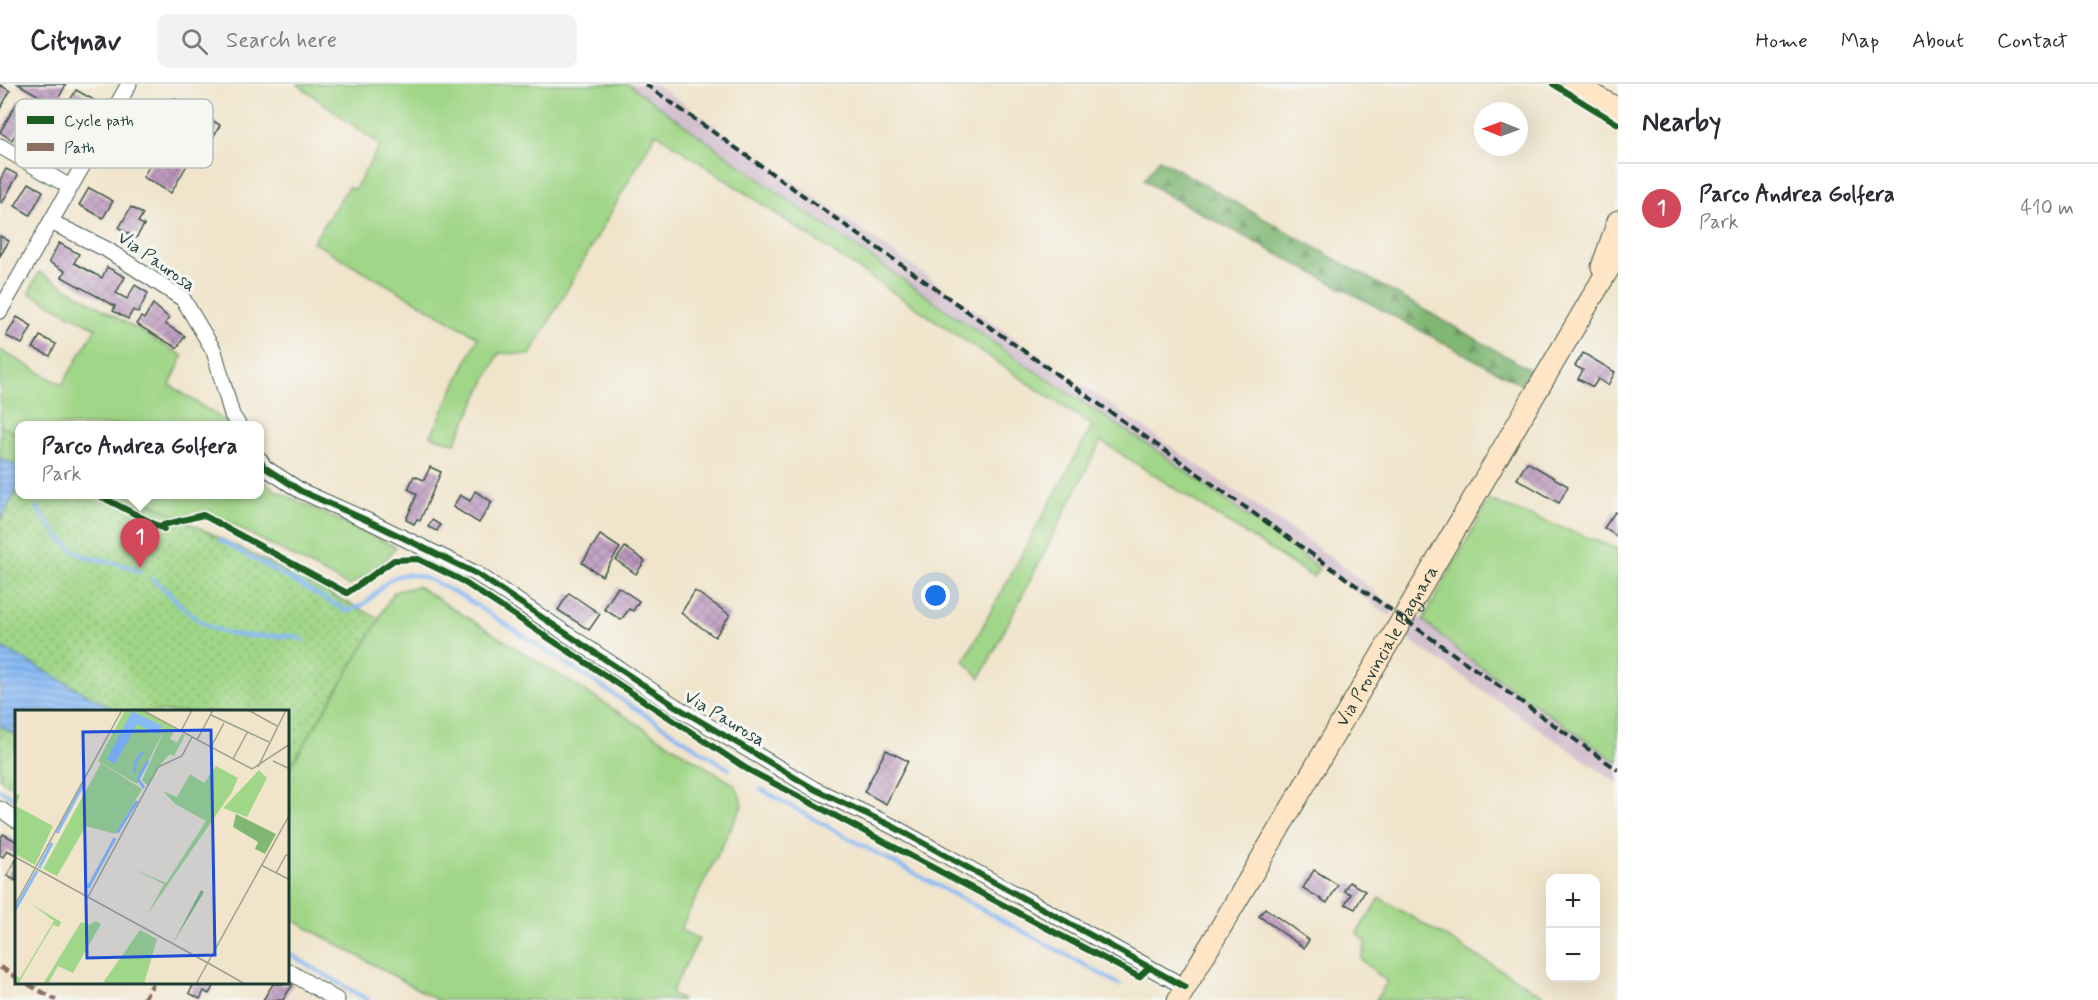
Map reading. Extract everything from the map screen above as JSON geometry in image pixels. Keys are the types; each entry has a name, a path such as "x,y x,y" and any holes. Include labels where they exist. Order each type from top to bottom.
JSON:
{"main road":[{"path":"1577,85 1618,109"},
{"path":"1577,85 1618,116"},
{"name":"Via Provinciale Bagnara","path":"1594,290 1618,221"},
{"name":"Via Provinciale Bagnara","path":"1182,994 1594,290 1618,253"}],"street":[{"path":"0,146 15,155"},
{"path":"38,168 70,187"},
{"path":"1,304 51,222 80,168"},
{"name":"Via Paurosa","path":"51,222 106,249 183,299 214,351 235,421"},
{"name":"Via Paurosa","path":"264,467 301,491 477,574 675,706 814,789 892,826 1182,994"},
{"path":"0,810 15,819"},
{"path":"290,972 337,1000"}],"shaded area":[{"path":"628,84 656,84 1021,343 1338,562 1395,609 1390,616 1156,450 1024,364 773,189"},
{"path":"1411,615 1423,620 1464,655 1618,762 1618,783 1402,635"}],"green space":[{"path":"297,84 628,84 773,189 1024,364 1156,450 1319,568 1313,577 1101,441 980,678 964,661 1092,426 656,133 530,355 499,353 455,443 431,436 478,337 313,242 348,187 355,189 380,145"},
{"path":"1159,159 1529,369 1524,386 1169,196 1144,180"},
{"path":"39,272 183,356 170,385 225,421 15,421 15,434 0,426 0,350 62,385 96,328 29,293"},
{"path":"0,426 15,434 15,499 143,499 380,619 290,768 290,710 15,710 15,787 0,779"},
{"path":"264,481 275,490 396,547 378,568 349,586 209,512 178,517 143,499 264,499"},
{"path":"1489,500 1618,549 1618,762 1464,655 1423,620"},
{"path":"417,586 735,785 743,804 680,930 699,939 671,993 682,1000 437,1000 290,918 290,768 394,592"},
{"path":"1380,898 1551,1000 1376,1000 1387,982 1361,959 1366,942 1357,933"}],"water":[{"path":"0,457 15,465 15,494 0,521"},
{"path":"0,646 115,710 15,710 15,734 0,726"}],"building":[{"path":"18,84 66,84 58,99 44,99"},
{"path":"0,85 10,91 0,109"},
{"path":"76,90 92,99 71,99"},
{"path":"15,106 15,135 12,140 0,132"},
{"path":"213,121 220,125 213,137"},
{"path":"148,168 185,168 171,193 143,177"},
{"path":"6,169 18,175 2,203 0,201 0,180"},
{"path":"29,183 43,191 30,215 15,206"},
{"path":"89,188 113,201 103,218 79,205"},
{"path":"131,207 143,214 138,222 144,225 136,238 119,228"},
{"path":"0,236 9,241 0,256"},
{"path":"59,243 79,254 74,263 102,278 107,267 125,277 116,293 127,299 135,285 148,293 138,313 133,310 128,319 113,311 115,306 62,277 65,271 49,262"},
{"path":"153,304 169,318 165,324 185,336 177,348 136,324 141,317 144,319"},
{"path":"17,317 32,326 22,344 6,336"},
{"path":"40,336 56,344 50,356 33,348"},
{"path":"1583,353 1615,372 1608,385 1598,379 1593,387 1578,379 1583,370 1575,366"},
{"path":"1527,462 1568,486 1559,503 1517,479"},
{"path":"430,467 441,472 420,521 417,519 414,524 406,520 417,494 408,489 414,476 424,480"},
{"path":"475,491 492,502 479,523 453,507 460,495 470,501"},
{"path":"1615,512 1618,514 1618,537 1604,528"},
{"path":"432,520 440,525 437,531 428,527"},
{"path":"600,535 620,548 602,576 582,563"},
{"path":"625,547 645,561 636,574 616,560"},
{"path":"618,587 639,601 633,611 629,609 621,620 604,609"},
{"path":"695,591 730,615 715,637 681,613"},
{"path":"569,593 600,614 589,630 558,610"},
{"path":"886,750 908,761 886,804 864,792"},
{"path":"3,834 15,840 15,854 7,850 3,857 0,855 0,840"},
{"path":"15,861 15,880 7,876"},
{"path":"1314,870 1338,885 1327,903 1303,888"},
{"path":"1349,882 1365,891 1355,909 1345,904 1351,894 1344,891"},
{"path":"1265,908 1309,940 1304,948 1259,916"},
{"path":"290,982 293,984 283,1000 263,1000 272,985 290,985"},
{"path":"190,985 214,985 209,994 204,991 200,999 189,993 193,986"}],"waterway":[{"path":"36,507 66,544 74,550 90,558 121,564 140,572"},
{"path":"220,540 347,611 366,602 396,576 416,575 426,578 465,598 729,769"},
{"path":"152,579 193,616 217,630 242,635 295,636 303,640"},
{"path":"761,789 1120,985"},
{"path":"0,790 15,798"},
{"path":"290,954 368,1000"}],"railway":[{"path":"645,84 1618,770"}],"marked path":[{"path":"0,967 15,976"},
{"path":"30,985 56,1000"},
{"path":"143,1000 152,985"}],"cycle path":[{"path":"1553,84 1618,124"},
{"path":"264,467 301,491 477,574 675,706 814,789 892,826 1185,987"},
{"path":"106,499 164,529"},
{"path":"159,526 203,515 347,593 394,560 418,559 459,579 747,769 1139,977 1150,967"}],"place":[{"name":"Parco Andrea Golfera","path":"140,568"}]}
